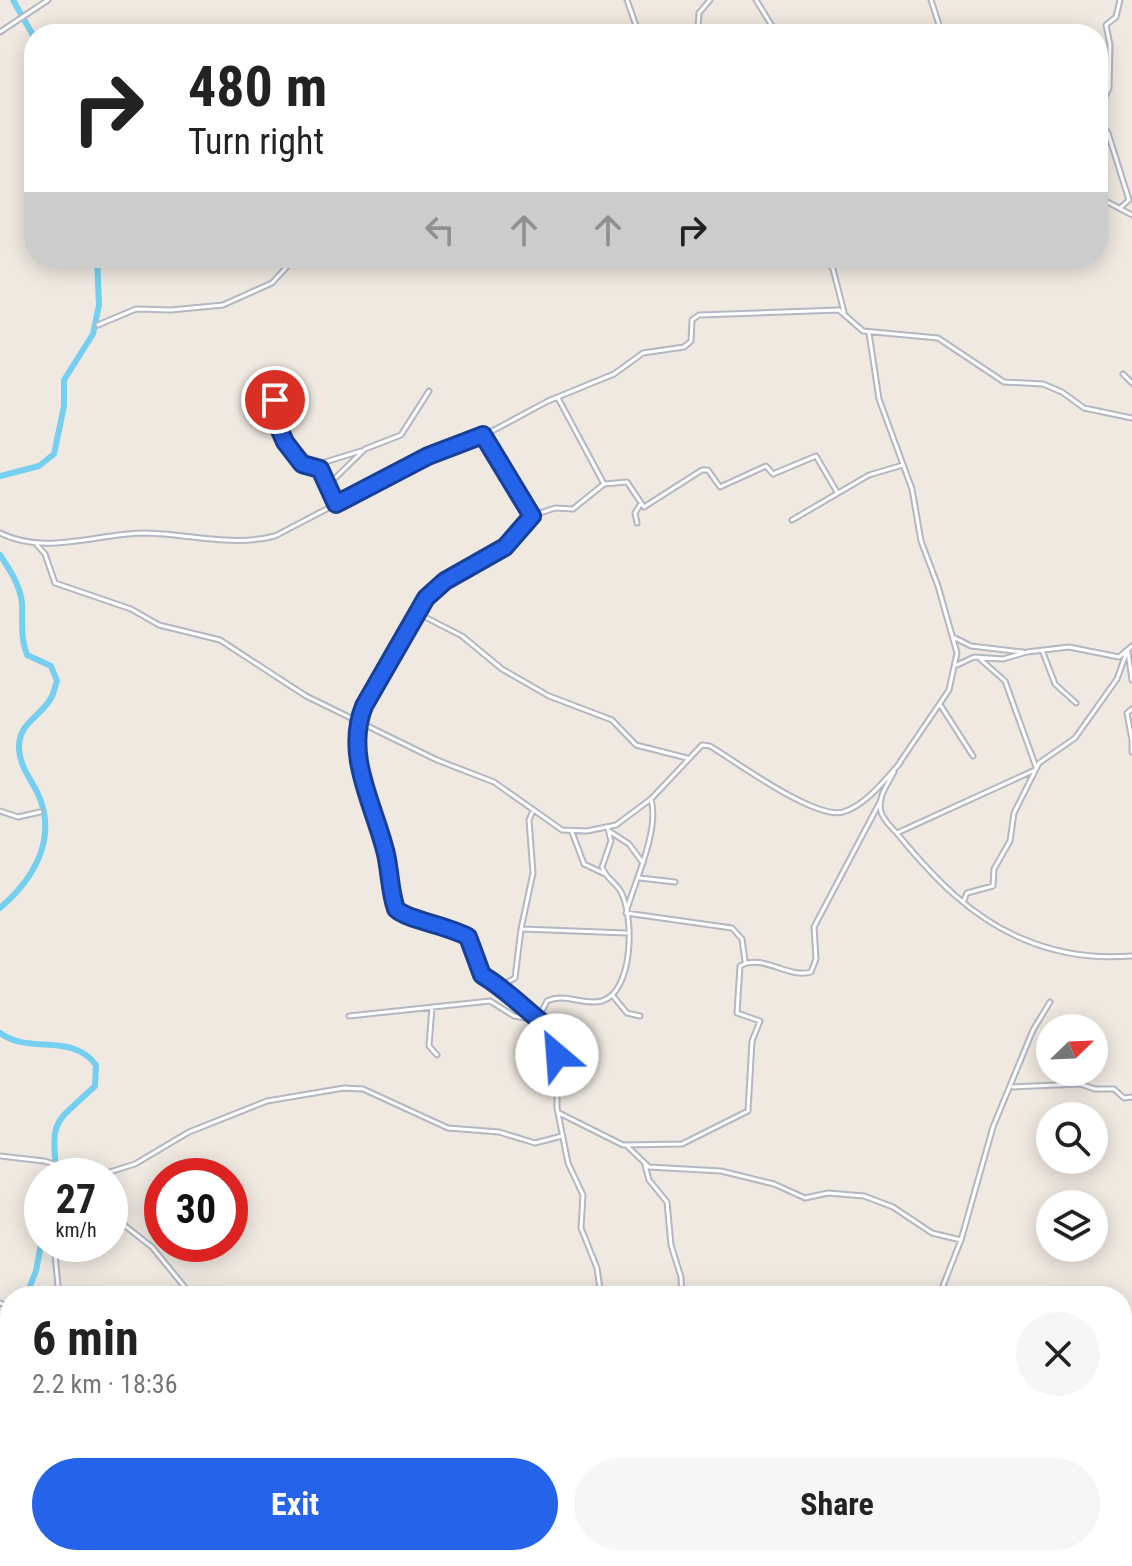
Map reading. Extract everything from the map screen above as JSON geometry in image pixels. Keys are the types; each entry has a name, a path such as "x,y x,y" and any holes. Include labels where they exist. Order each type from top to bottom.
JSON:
{"street":[{"path":"0,32 48,0"},
{"path":"627,0 635,24"},
{"path":"699,24 699,13 710,0"},
{"path":"756,0 771,24"},
{"path":"931,0 939,24"},
{"path":"1107,24 1116,17 1120,0"},
{"path":"1108,35 1108,90"},
{"path":"1108,133 1129,200 1120,208"},
{"path":"1108,202 1132,215"},
{"path":"98,325 136,309 171,310 223,305 272,283 286,268"},
{"path":"832,268 845,314"},
{"path":"0,533 18,542 35,544 147,533 252,542 298,526 428,456 483,435 614,374 651,350 689,345 692,320 699,315 830,308 845,314 857,327 869,333 938,338 1004,382 1043,384 1062,392 1084,408 1132,418"},
{"path":"869,333 879,399 913,494 921,541 953,637 957,666"},
{"path":"1123,374 1132,383"},
{"path":"311,466 401,435 429,391"},
{"path":"558,398 604,484"},
{"path":"275,400 281,412 278,426 285,442 298,461 320,469 336,504"},
{"path":"483,435 532,516"},
{"path":"328,485 365,449"},
{"path":"600,1286 597,1268 581,1228 583,1195 568,1163 556,1101 557,1037 501,985 481,973 468,937 427,920 404,916 396,909 386,855 361,781 356,752 358,722 393,650 420,614 426,598 505,547 532,516 555,508 573,509 604,484 625,480 644,507 702,470 708,470 720,487 766,466 772,474 816,456 837,492"},
{"path":"792,520 869,475 903,465"},
{"path":"637,523 635,513 640,505"},
{"path":"35,544 45,554 55,583 116,603 159,625 220,640 306,696 494,782 532,813 562,830 572,832 608,829 626,819 651,799 697,748 710,746 770,784 812,805 841,813 876,789 900,763 941,706 957,666 963,660 1003,659 1024,652 1079,648 1114,657 1127,653"},
{"path":"420,614 462,636 502,669 549,696 612,720 636,745 687,758"},
{"path":"953,637 971,646 1024,652"},
{"path":"897,833 1036,768 1075,738 1117,679 1132,646"},
{"path":"1042,650 1051,677 1076,703"},
{"path":"1127,653 1132,680"},
{"path":"963,902 967,893 993,886 994,869 1004,855 1014,813 1036,768 1005,681 979,658"},
{"path":"941,706 973,756"},
{"path":"1132,709 1127,713 1132,752"},
{"path":"745,963 765,964 802,974 811,972 816,959 814,927 900,763"},
{"path":"626,913 644,865 653,812 651,799"},
{"path":"881,800 882,814 937,880 1009,933 1037,944 1085,956 1132,956"},
{"path":"0,811 18,817 40,812"},
{"path":"501,985 517,974 521,929 533,873 529,820 532,813"},
{"path":"608,829 629,844 644,865"},
{"path":"604,873 611,841 608,829"},
{"path":"536,1020 541,1007 555,997 588,1002 613,996 626,971 626,913 622,894 604,873 584,864 572,832"},
{"path":"640,878 675,882"},
{"path":"559,1113 609,1140 626,1145 682,1144 749,1110 752,1041 760,1021 737,1013 738,973 745,963 742,939 732,928 626,913"},
{"path":"521,929 626,933"},
{"path":"613,996 627,1013 640,1016"},
{"path":"349,1016 490,1001 514,1016 536,1020"},
{"path":"943,1286 961,1240 987,1144 1033,1030 1050,1002"},
{"path":"432,1007 428,1040 431,1050 437,1055"},
{"path":"1011,1087 1080,1084 1095,1089 1114,1089 1124,1098 1132,1097"},
{"path":"128,1167 176,1138 267,1101 344,1088 363,1089 448,1128 499,1132 535,1143 562,1136"},
{"path":"626,1145 645,1165 649,1180 667,1202 671,1245 681,1286"},
{"path":"0,1156 24,1159"},
{"path":"645,1165 721,1171 774,1184 808,1198 828,1193 864,1196 893,1207 932,1233 961,1240"},
{"path":"128,1228 152,1247 184,1286"},
{"path":"56,1262 58,1286"}],"waterway":[{"path":"13,0 27,24"},
{"path":"0,476 39,466 54,454 64,406 64,380 93,334 99,305 97,268"},
{"path":"0,555 21,596 27,655 51,666 57,681 47,705 22,732 19,749 21,762 44,810 44,842 32,871 0,908"},
{"path":"0,1033 24,1043 75,1049 96,1065 95,1086 58,1123 54,1142 55,1158"},
{"path":"30,1286 38,1262"}],"route":[{"path":"275,400 281,412 278,426 285,442 298,461 320,469 336,504 428,456 483,435 532,516 505,547 445,581 426,598 418,618 393,650 364,706 357,722 356,752 361,781 386,855 398,913 427,920 468,937 475,947 482,975 495,980 523,1011 553,1031 557,1037 557,1055"}]}
